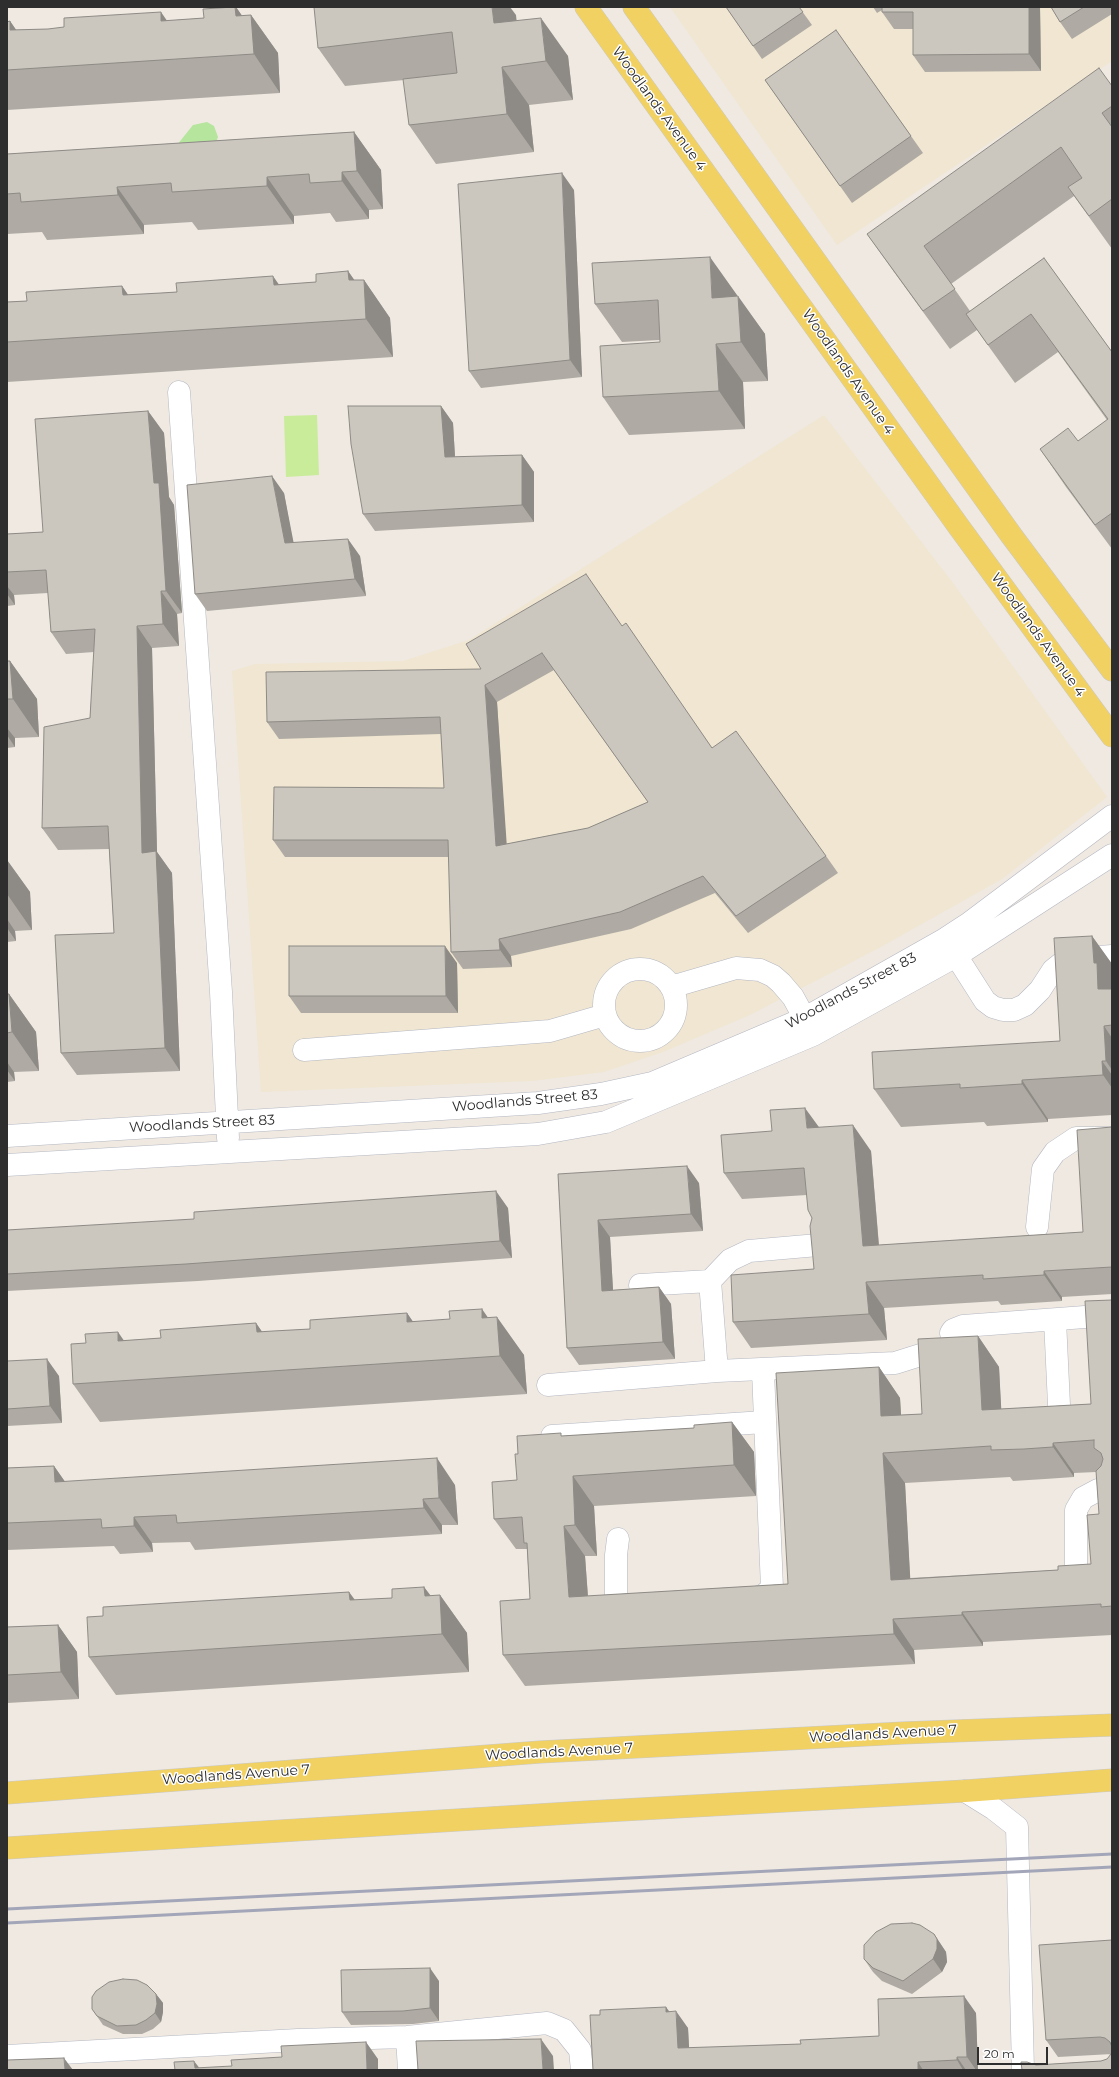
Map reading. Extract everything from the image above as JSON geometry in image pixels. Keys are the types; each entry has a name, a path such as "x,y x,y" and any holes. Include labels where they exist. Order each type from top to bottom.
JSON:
{"main road":[{"name":"Woodlands Avenue 4","path":"586,7 959,527 1112,736"},
{"path":"634,7 1006,529 1112,670"},
{"name":"Woodlands Avenue 7","path":"7,1793 540,1752 903,1733 1112,1725"},
{"path":"7,1848 586,1812 965,1791 1112,1780"}],"street":[{"path":"179,392 220,984 229,1151"},
{"name":"Woodlands Street 83","path":"950,948 968,924 1112,816"},
{"name":"Woodlands Street 83","path":"7,1165 538,1134 606,1122 809,1027 1112,855"},
{"path":"950,948 985,1001 993,1007 1003,1010 1014,1010 1025,1005 1040,990 1053,970 1063,962 1075,959 1112,956"},
{"path":"671,987 736,968 760,970 773,976 781,983 809,1027"},
{"path":"643,969 659,975 671,987 675,998 676,1010 672,1022 665,1032 654,1038 642,1041 630,1039 619,1034 611,1026 605,1015 604,1003 606,992 612,982 621,975 632,970 643,969"},
{"path":"304,1050 550,1031 605,1015"},
{"name":"Woodlands Street 83","path":"7,1136 538,1103 602,1094 652,1082 809,1027"},
{"path":"538,1103 538,1134"},
{"path":"1036,1227 1043,1170 1055,1152 1076,1138 1112,1138"},
{"path":"640,1285 710,1281 730,1260 749,1251 818,1245"},
{"path":"710,1281 717,1371"},
{"path":"951,1333 953,1330 963,1326 1112,1315"},
{"path":"1055,1320 1059,1405"},
{"path":"548,1385 717,1371 894,1363 930,1352"},
{"path":"727,1603 758,1599 772,1588 763,1370"},
{"path":"552,1436 764,1422"},
{"path":"1076,1573 1076,1510 1083,1498 1098,1490 1112,1490"},
{"path":"618,1539 616,1555 616,1595 620,1602 628,1607 658,1606"},
{"path":"965,1791 994,1809 1017,1827 1023,2070"},
{"path":"7,2056 298,2040 407,2037 548,2023 564,2030 580,2050 582,2070"},
{"path":"407,2037 409,2070"}],"shaded area":[{"path":"670,7 1112,7 1112,61 837,245"},
{"path":"824,415 953,583 1107,797 1002,879 879,948 750,1015 663,1052 604,1072 532,1081 261,1092 232,671 255,664 403,661 469,640"}],"green space":[{"path":"207,122 214,126 218,137 206,169 173,150 193,125"},
{"path":"317,415 319,475 286,477 284,416"}],"building":[{"path":"235,7 236,16 251,15 254,54 7,70 7,22 10,21 10,30 48,29 64,27 64,18 161,12 161,21 204,18 203,9"},
{"path":"314,7 492,7 494,23 541,18 546,61 502,67 507,114 409,125 403,79 457,73 452,32 318,48"},
{"path":"726,7 799,7 803,12 753,46"},
{"path":"882,7 1029,7 1029,54 913,55 913,12 882,12"},
{"path":"1051,7 1084,7 1060,22"},
{"path":"836,30 911,136 840,186 765,80"},
{"path":"1099,68 1112,86 1112,106 1102,113 1112,127 1112,199 1089,216 1068,187 1082,178 1061,147 924,246 955,289 923,311 867,234"},
{"path":"354,132 357,171 342,172 342,181 310,183 309,174 267,177 267,186 172,192 171,183 117,187 118,195 21,202 20,193 7,194 7,154"},
{"path":"562,173 570,360 469,371 458,184"},
{"path":"710,257 712,298 738,296 741,342 716,344 719,391 603,397 600,346 660,342 658,300 595,304 592,263"},
{"path":"1044,258 1112,352 1112,513 1095,525 1040,449 1068,428 1078,441 1108,419 1031,314 988,345 966,314"},
{"path":"348,271 349,280 364,280 366,319 7,342 7,302 27,301 26,292 122,286 123,295 177,292 176,283 273,276 274,285 316,282 316,274"},
{"path":"348,406 441,406 445,457 522,455 522,505 363,514 351,444"},
{"path":"148,411 154,483 159,483 166,591 161,591 163,624 137,626 142,853 156,851 165,1048 61,1053 55,935 114,933 108,826 42,828 44,727 90,718 95,629 51,632 46,570 7,572 7,534 43,532 35,419"},
{"path":"272,476 285,543 348,539 355,579 195,594 187,485"},
{"path":"586,574 622,626 626,623 712,748 736,731 826,856 736,916 703,876 620,912 499,939 500,950 451,952 448,840 273,840 274,787 444,788 440,717 267,722 266,672 481,669 466,644","holes":["542,653 648,802 588,828 496,846 485,685"]},
{"path":"7,661 10,661 13,699 7,699"},
{"path":"1092,936 1094,963 1097,963 1098,989 1112,989 1112,1025 1104,1026 1106,1061 1102,1061 1103,1075 1022,1080 1022,1084 960,1088 960,1084 874,1089 872,1052 1060,1041 1054,938"},
{"path":"289,946 445,946 446,996 289,996"},
{"path":"7,994 9,994 12,1032 7,1033"},
{"path":"805,1108 807,1128 853,1125 863,1246 1083,1232 1077,1130 1112,1127 1112,1267 1044,1271 1044,1275 983,1279 983,1275 866,1282 869,1314 733,1322 731,1275 814,1269 810,1226 812,1218 808,1210 804,1168 724,1173 721,1135 772,1131 770,1110"},
{"path":"687,1166 691,1214 598,1220 602,1291 659,1287 663,1342 567,1348 558,1174"},
{"path":"496,1191 500,1241 186,1264 7,1274 7,1230 194,1219 194,1212"},
{"path":"1112,1300 1112,1606 1101,1607 1101,1604 962,1612 962,1615 893,1619 894,1634 503,1655 500,1601 530,1599 527,1543 524,1543 522,1517 494,1519 492,1482 517,1480 515,1454 518,1454 517,1436 561,1433 561,1436 694,1428 694,1425 732,1422 734,1465 573,1476 575,1525 564,1526 569,1597 788,1584 776,1373 879,1367 881,1416 922,1414 918,1339 978,1336 982,1410 1091,1404 1085,1301","holes":["1094,1440 1094,1448 1101,1453 1103,1459 1101,1466 1096,1471 1099,1514 1087,1515 1091,1564 1058,1566 1058,1570 891,1580 883,1453 991,1446 991,1450 1024,1449 1053,1447 1053,1443"]},
{"path":"482,1309 482,1318 497,1317 500,1356 73,1384 71,1344 86,1343 85,1334 118,1332 118,1341 161,1338 160,1330 256,1323 257,1332 310,1329 310,1320 407,1313 407,1322 450,1319 449,1311"},
{"path":"47,1359 50,1406 7,1409 7,1361"},
{"path":"437,1458 439,1498 423,1499 424,1508 177,1523 176,1515 134,1517 134,1526 102,1528 101,1519 7,1523 7,1468 54,1466 55,1482"},
{"path":"424,1587 425,1596 440,1595 442,1634 89,1657 87,1617 103,1616 103,1607 349,1592 350,1600 392,1598 392,1589"},
{"path":"58,1625 61,1672 7,1675 7,1627"},
{"path":"912,1923 920,1925 934,1934 937,1939 937,1949 933,1959 903,1981 873,1968 864,1959 864,1945 876,1932 891,1924"},
{"path":"1112,1940 1112,2047 1110,2042 1105,2038 1100,2037 1046,2040 1039,1945"},
{"path":"430,1968 430,2008 403,2011 342,2012 341,1970"},
{"path":"123,1979 137,1980 147,1985 156,1994 157,2004 155,2013 136,2025 117,2026 97,2016 92,2009 92,1997 96,1991 109,1982"},
{"path":"964,1996 967,2057 957,2057 957,2060 918,2062 918,2070 593,2070 590,2015 600,2015 600,2010 666,2007 666,2012 676,2011 678,2048 801,2044 800,2040 879,2036 878,1999"},
{"path":"541,2039 543,2070 418,2070 416,2041"},
{"path":"366,2042 367,2070 175,2070 174,2062 194,2061 195,2068 232,2066 231,2060 282,2057 281,2046"},
{"path":"1112,2051 1112,2070 1022,2070 1021,2062 1036,2065 1101,2061 1107,2059"},
{"path":"64,2058 65,2070 7,2070 7,2060"}],"railway":[{"path":"7,1909 1112,1854"},
{"path":"7,1923 1112,1867"}]}
